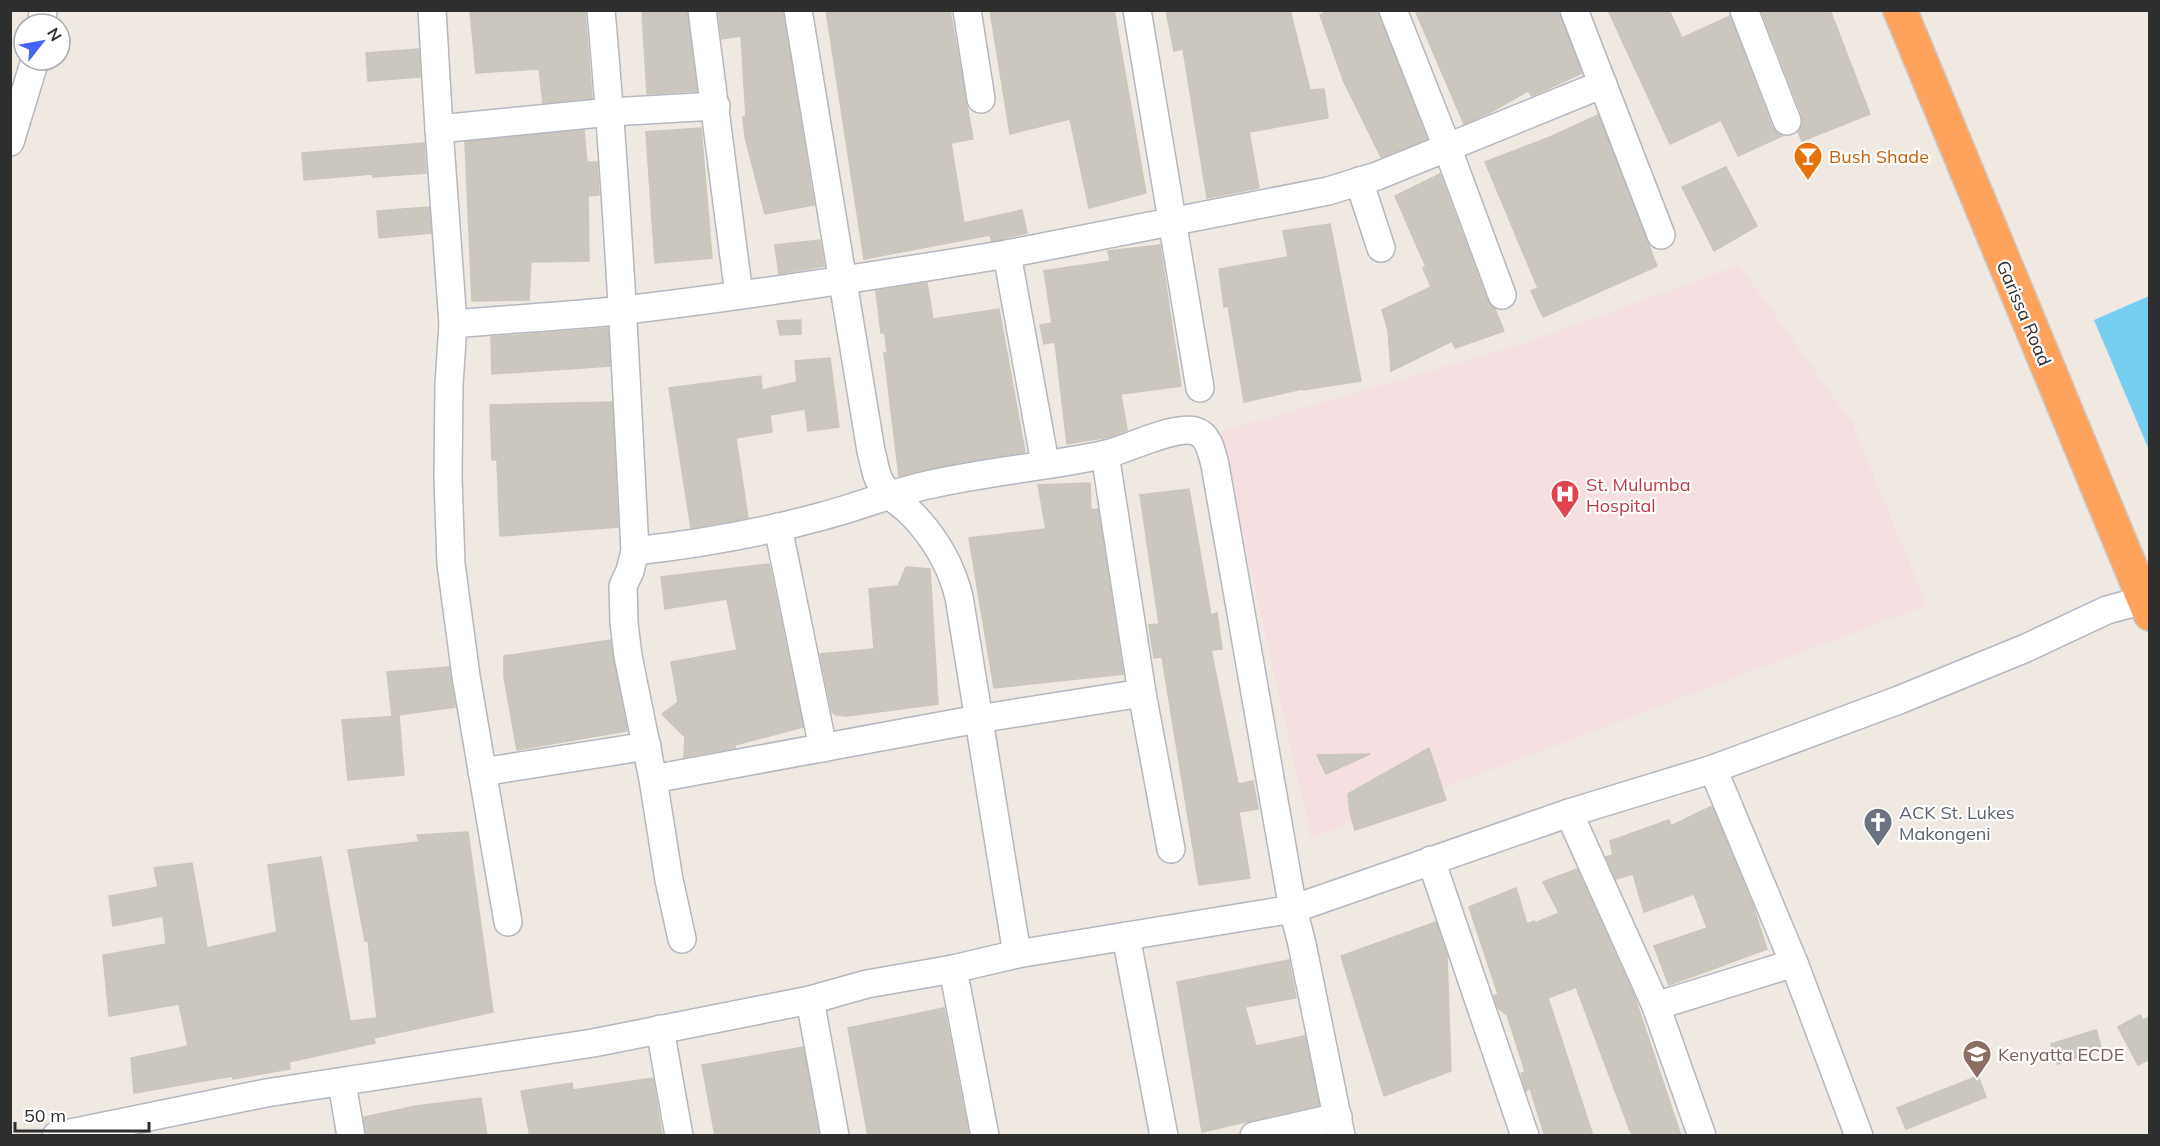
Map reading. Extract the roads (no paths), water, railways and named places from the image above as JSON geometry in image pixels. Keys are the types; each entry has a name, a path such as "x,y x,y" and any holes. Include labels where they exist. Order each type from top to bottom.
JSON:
{"highway":[{"name":"Garissa Road","path":"1900,10 2147,607"}],"street":[{"path":"432,10 453,324 448,478 451,564 466,676 508,922"},
{"path":"601,10 623,310 635,551 623,586 624,622 628,656 682,939"},
{"path":"702,10 739,295"},
{"path":"798,10 871,451 879,481 890,496 924,527 948,562 953,575 959,597 1017,954"},
{"path":"967,10 981,99"},
{"path":"1137,10 1200,387"},
{"path":"1393,10 1502,295"},
{"path":"1574,10 1661,234"},
{"path":"1744,10 1788,121"},
{"path":"10,142 31,72"},
{"path":"453,324 623,310 844,281 1007,254 1328,191 1447,147 1603,84"},
{"path":"439,129 610,112 716,106"},
{"path":"1359,181 1381,248"},
{"path":"1007,254 1045,464"},
{"path":"635,551 699,544 778,527 960,478 1105,454 1175,431 1195,431 1204,436 1209,444 1215,465 1293,909 1339,1126 1254,1136"},
{"path":"1105,454 1142,693 1171,849"},
{"path":"778,527 823,748"},
{"path":"56,1136 266,1093 593,1043 810,1000 867,984 952,969 1017,954 1293,909 1569,813 1713,769 1920,692 2026,648 2107,610 2147,607"},
{"path":"653,779 978,718 1142,693"},
{"path":"482,772 647,746"},
{"path":"1713,769 1794,963 1859,1136"},
{"path":"1569,813 1656,1006 1702,1136"},
{"path":"1431,860 1525,1136"},
{"path":"1126,936 1164,1136"},
{"path":"1656,1006 1794,963"},
{"path":"952,969 985,1136"},
{"path":"810,1000 835,1136"},
{"path":"660,1029 679,1136"},
{"path":"342,1083 351,1136"}],"water":[{"path":"2149,296 2149,450 2094,320"}],"place":[{"name":"Bush Shade","path":"1808,182"},
{"name":"St. Mulumba Hospital","path":"1565,520"},
{"name":"ACK St. Lukes Makongeni","path":"1878,848"},
{"name":"Kenyatta ECDE","path":"1977,1080"}]}
